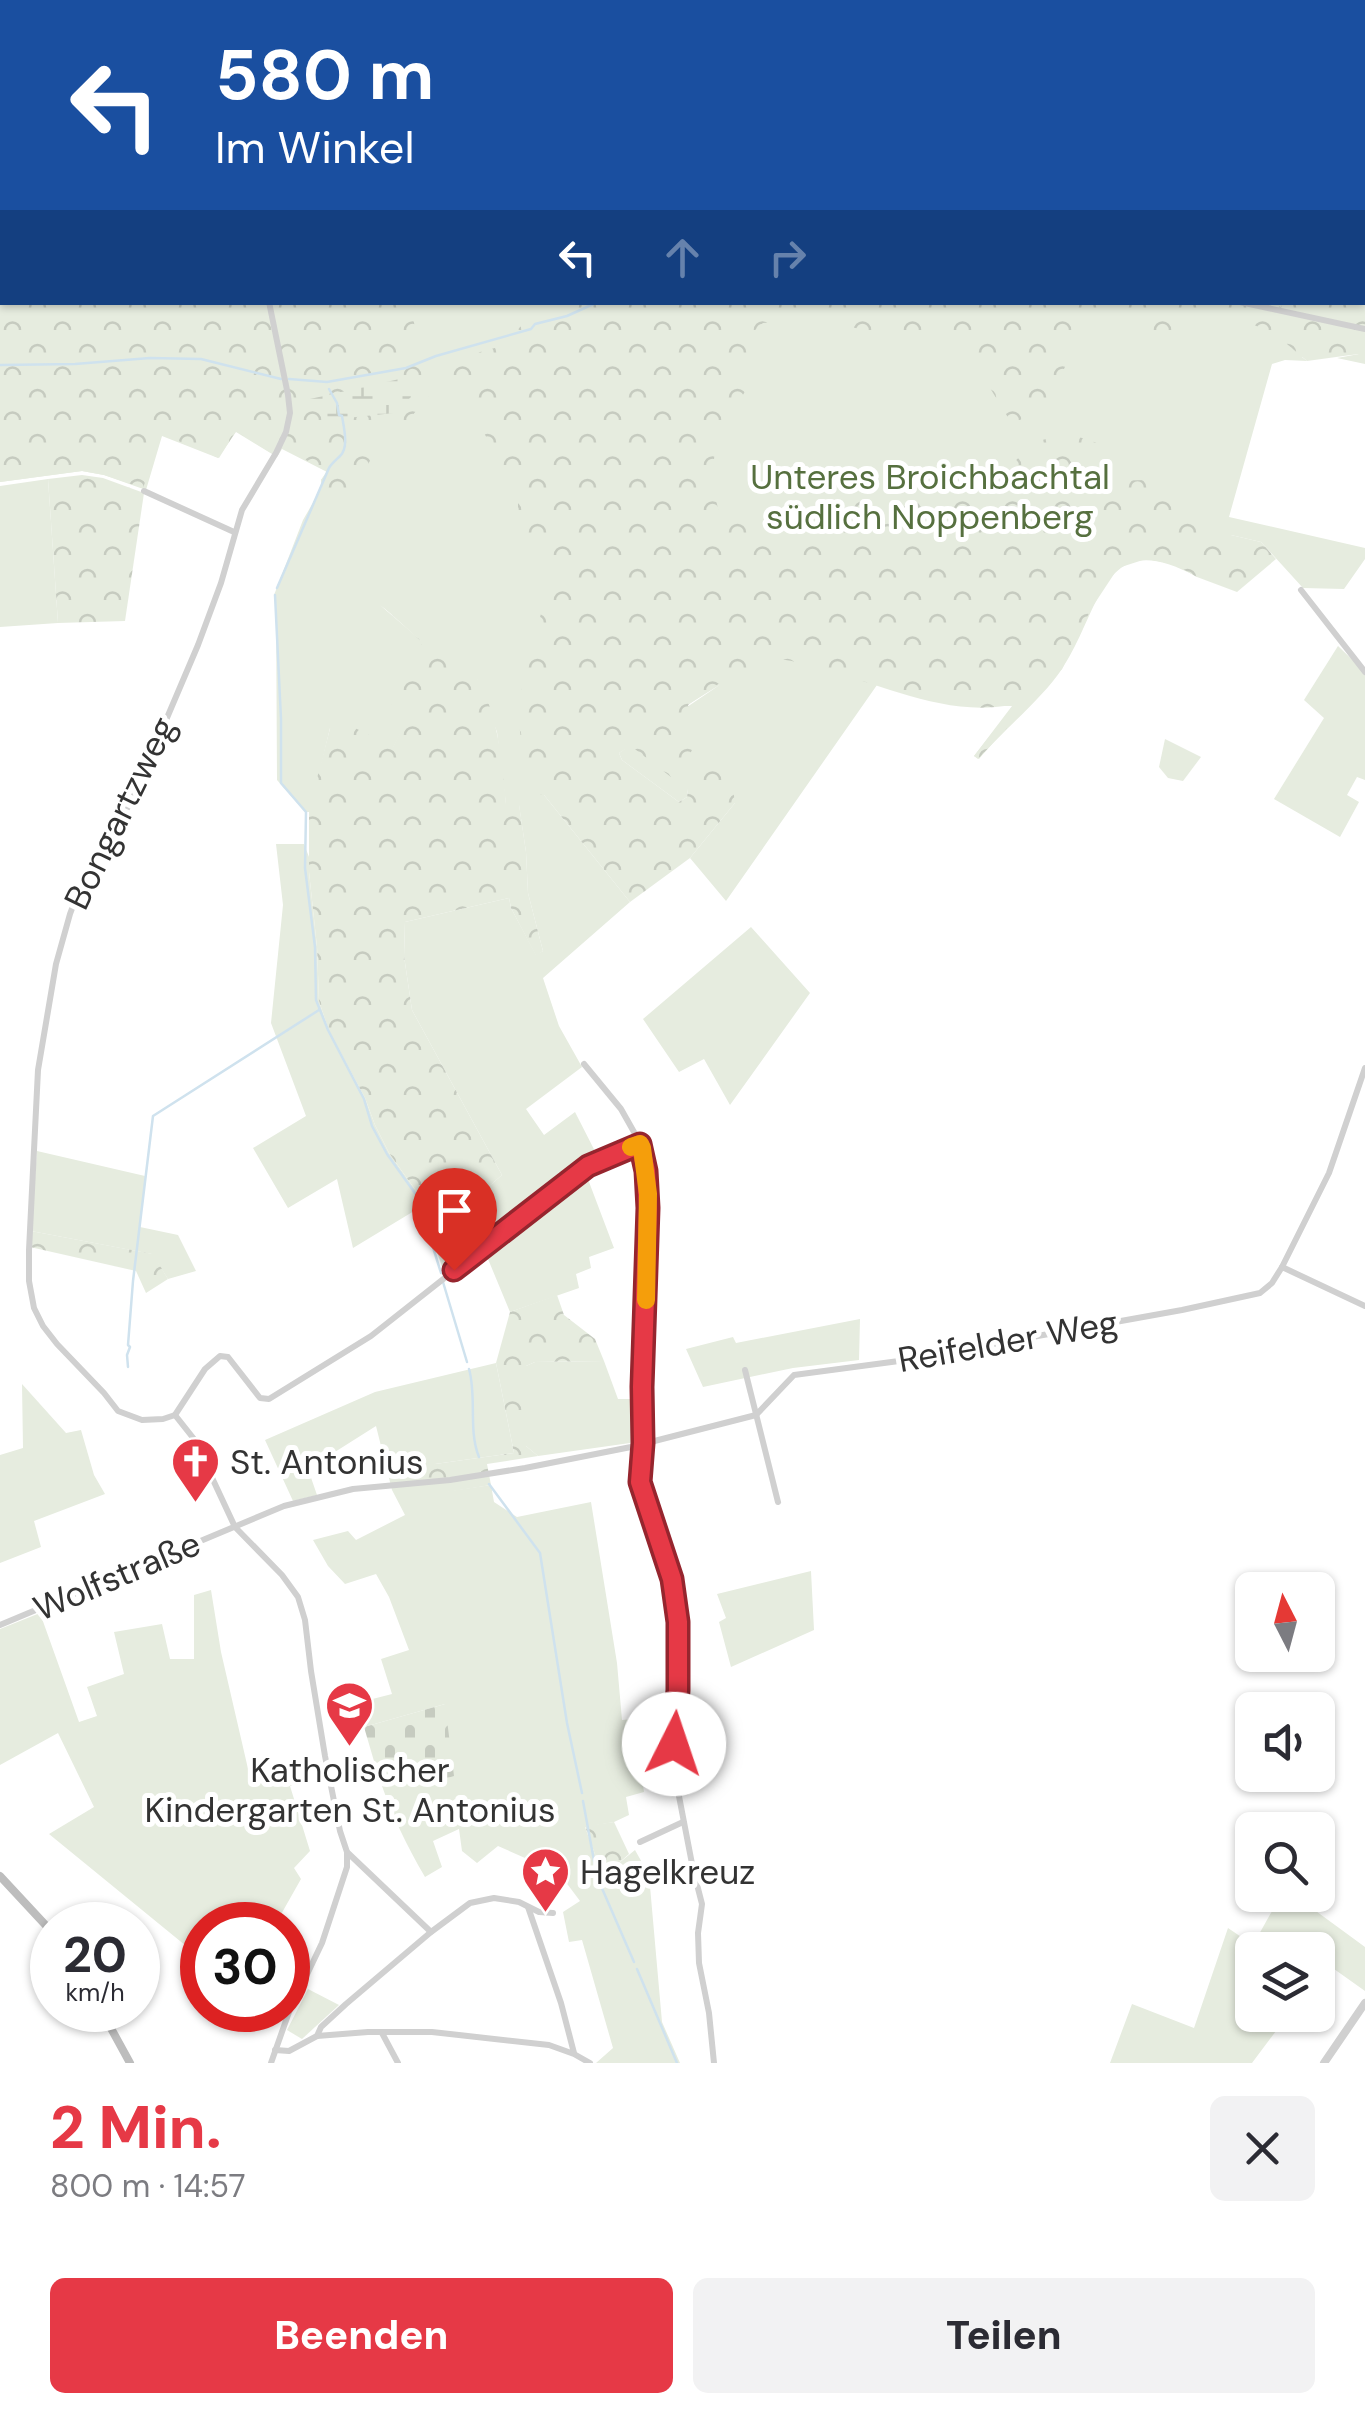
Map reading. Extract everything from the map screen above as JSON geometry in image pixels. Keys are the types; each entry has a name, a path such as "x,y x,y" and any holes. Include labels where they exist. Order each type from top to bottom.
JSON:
{"main road":[{"path":"0,1876 30,1906"},
{"path":"113,2032 130,2063"}],"street":[{"name":"Bongartzweg","path":"175,1415 142,1420 118,1411 57,1344 34,1308 28,1281 38,1070 56,964 79,890 132,800 198,646 242,510 286,432 290,413 269,305"},
{"path":"1254,305 1365,329"},
{"path":"144,491 234,532"},
{"path":"1300,590 1365,672"},
{"path":"584,1064 621,1109 640,1144 644,1163 648,1208 640,1482 672,1579 678,1622 673,1766 702,1904 699,1963 714,2063"},
{"path":"1365,1068 1335,1160 1282,1267 1365,1306"},
{"path":"271,2063 289,2012 322,1943 347,1867 347,1852 324,1756 305,1620 298,1598 282,1575 235,1527 194,1438 175,1415 205,1369 224,1355 260,1398 269,1399 372,1336 588,1166 640,1144"},
{"name":"Reifelder Weg","path":"756,1415 794,1375 900,1361 1182,1310 1260,1292 1272,1283 1282,1267"},
{"path":"745,1370 778,1502"},
{"path":"643,1443 756,1415"},
{"name":"Wolfstraße","path":"0,1625 284,1506 352,1489 450,1480 643,1443"},
{"path":"640,1842 683,1822"},
{"path":"347,1852 430,1932"},
{"path":"317,2036 321,2027 430,1932 470,1903 494,1898 553,1913"},
{"path":"528,1906 574,2054"},
{"path":"1324,2063 1365,2003"},
{"path":"381,2032 398,2063"},
{"path":"275,2050 288,2051 317,2036 432,2032 548,2045 590,2063"}],"green space":[{"name":"Unteres Broichbachtal südlich Noppenberg","path":"0,305 1365,305 1365,364 1337,358 1359,354 1302,357 1307,361 1272,364 1229,517 1365,548 1365,559 1344,589 1303,588 1261,542 1231,535 1221,538 1197,577 1165,563 1141,561 1123,567 1108,581 1054,680 979,759 974,756 1012,706 985,706 877,685 726,901 690,858 735,803 688,789 687,797 679,802 622,760 619,753 721,684 544,795 630,902 543,978 559,1026 582,1067 526,1109 544,1135 575,1112 601,1163 586,1174 614,1248 589,1257 591,1268 576,1274 579,1288 510,1312 483,1247 444,1273 432,1236 502,1175 412,1010 404,956 405,922 509,898 536,955 543,951 528,893 519,805 506,804 497,732 477,679 380,605 424,643 411,712 393,748 330,728 310,812 305,812 277,780 274,595 303,520 327,472 282,449 277,457 236,432 218,458 162,436 146,490 82,471 0,482"},
{"path":"0,305 410,305 429,396 398,432 365,429 358,444 372,457 339,518 322,488 321,480 327,471 283,448 271,453 236,431 219,458 162,434 143,488 82,471 0,482"},
{"path":"577,305 1365,305 1365,356 1307,361 1274,333 1234,317 1192,321 1170,344 1148,348 1131,309 1100,322 1075,345 1047,406 1012,424 973,353 939,340 813,319 763,323 746,338 755,360 752,381 716,436 712,483 720,517 778,516 934,481 954,493 1004,470 1039,441 1067,433 1106,446 1105,481 1147,480 1231,535 1261,542 1276,559 1237,592 1174,564 1146,559 1118,568 1091,609 1062,669 978,759 974,756 1015,704 965,707 941,703 787,660 764,662 741,671 688,705 697,739 685,765 671,777 631,746 619,753 622,760 679,802 687,797 688,789 675,778 697,766 722,771 731,775 735,803 690,858 630,902 541,795 522,747 517,707 546,594 555,535 518,545 518,493 467,396 453,388 440,363 502,346 522,325"},
{"path":"404,378 411,397 394,413 328,420 310,399"},
{"path":"82,475 144,493 125,621 58,623 48,479"},
{"path":"48,479 58,623 0,627 0,486"},
{"path":"389,597 456,650 480,684 499,743 506,804 519,804 528,893 543,951 536,956 509,898 405,922 404,956 412,1010 502,1175 432,1236 419,1195 389,1153 329,1031 319,1001 309,872 309,809 333,717 393,747 410,712 369,695 423,643 380,604"},
{"path":"1338,646 1365,672 1365,780 1357,777 1347,795 1359,802 1340,837 1274,799 1324,718 1304,700"},
{"path":"1165,739 1201,757 1183,781 1168,778 1159,767"},
{"path":"276,844 304,844 309,857 319,1001 329,1031 389,1153 419,1195 419,1208 353,1248 337,1179 288,1208 253,1148 306,1116 271,1023 283,905"},
{"path":"751,927 810,993 730,1105 704,1059 679,1072 643,1019"},
{"path":"37,1151 145,1176 140,1227 178,1235 196,1271 168,1279 152,1254 31,1231"},
{"path":"31,1231 153,1254 168,1279 146,1293 136,1271 30,1247"},
{"path":"557,1295 564,1315 595,1339 604,1361 535,1362 526,1366 526,1446 538,1456 487,1464 491,1485 429,1495 420,1473 435,1464 514,1453 496,1363 510,1312"},
{"path":"860,1319 859,1360 793,1368 703,1387 686,1349 733,1337 736,1343"},
{"path":"604,1361 618,1399 636,1399 637,1442 538,1456 526,1446 526,1366 535,1362"},
{"path":"496,1363 514,1453 435,1464 429,1494 491,1485 494,1502 517,1517 591,1502 617,1663 622,1720 633,1719 644,1792 626,1797 629,1815 585,1827 603,1876 635,1850 649,1875 662,2022 680,2063 596,2063 613,2048 582,1940 569,1942 563,1912 580,1901 559,1873 498,1846 477,1863 462,1851 459,1829 433,1841 442,1867 425,1877 376,1768 404,1762 445,1704 364,1727 353,1704 392,1694 381,1659 409,1650 376,1574 345,1584 328,1566 313,1540 348,1531 356,1540 405,1515 392,1490 376,1426 308,1469 317,1495 293,1501 265,1440 375,1392"},
{"path":"22,1384 66,1433 81,1430 94,1475 105,1494 34,1521 41,1547 0,1563 0,1455 23,1448"},
{"path":"811,1571 814,1630 731,1667 719,1622 726,1618 717,1594"},
{"path":"211,1590 252,1786 321,1761 323,1774 290,1786 310,1851 294,1868 301,1879 288,1902 180,1902 180,1941 160,1925 160,1902 132,1902 49,1834 94,1807 58,1733 0,1765 0,1629 40,1613 79,1722 97,1716 87,1687 124,1674 114,1632 162,1624 170,1659 194,1659 194,1595"},
{"path":"445,1704 454,1776 415,1788 404,1762 376,1768 364,1727"},
{"path":"614,1822 629,1854 603,1877 585,1826"},
{"path":"1271,1912 1317,1912 1365,1947 1365,1991 1335,1970 1335,1932 1260,1932"},
{"path":"1228,1928 1235,1933 1235,2032 1275,2032 1252,2063 1110,2063 1132,2004 1194,2028"},
{"path":"310,1990 339,2005 310,2032"},
{"path":"290,2032 310,2032 302,2039"}],"waterway":[{"path":"289,379 327,382 406,368 531,329 535,324 591,305"},
{"path":"0,365 201,359 281,379"},
{"path":"277,588 329,468 343,452 342,416 329,389"},
{"path":"275,595 281,783 306,812 305,868 315,947 316,1000 364,1099 372,1126 417,1196 441,1273"},
{"path":"128,1367 133,1281 153,1116 319,1010"},
{"path":"443,1282 467,1362"},
{"path":"469,1369 479,1457"},
{"path":"489,1484 540,1553 582,1793"},
{"path":"583,1801 597,1877"},
{"path":"601,1886 634,1962"},
{"path":"637,1969 677,2063"}],"slow traffic":[{"path":"631,1147 640,1144 642,1148 648,1194 646,1300"}],"place":[{"name":"St. Antonius","path":"195,1504"},
{"name":"Katholischer Kindergarten St. Antonius","path":"350,1748"},
{"name":"Hagelkreuz","path":"545,1914"}],"route":[{"path":"454,1270 588,1166 640,1144 648,1208 640,1482 672,1579 678,1622 674,1744"}]}
